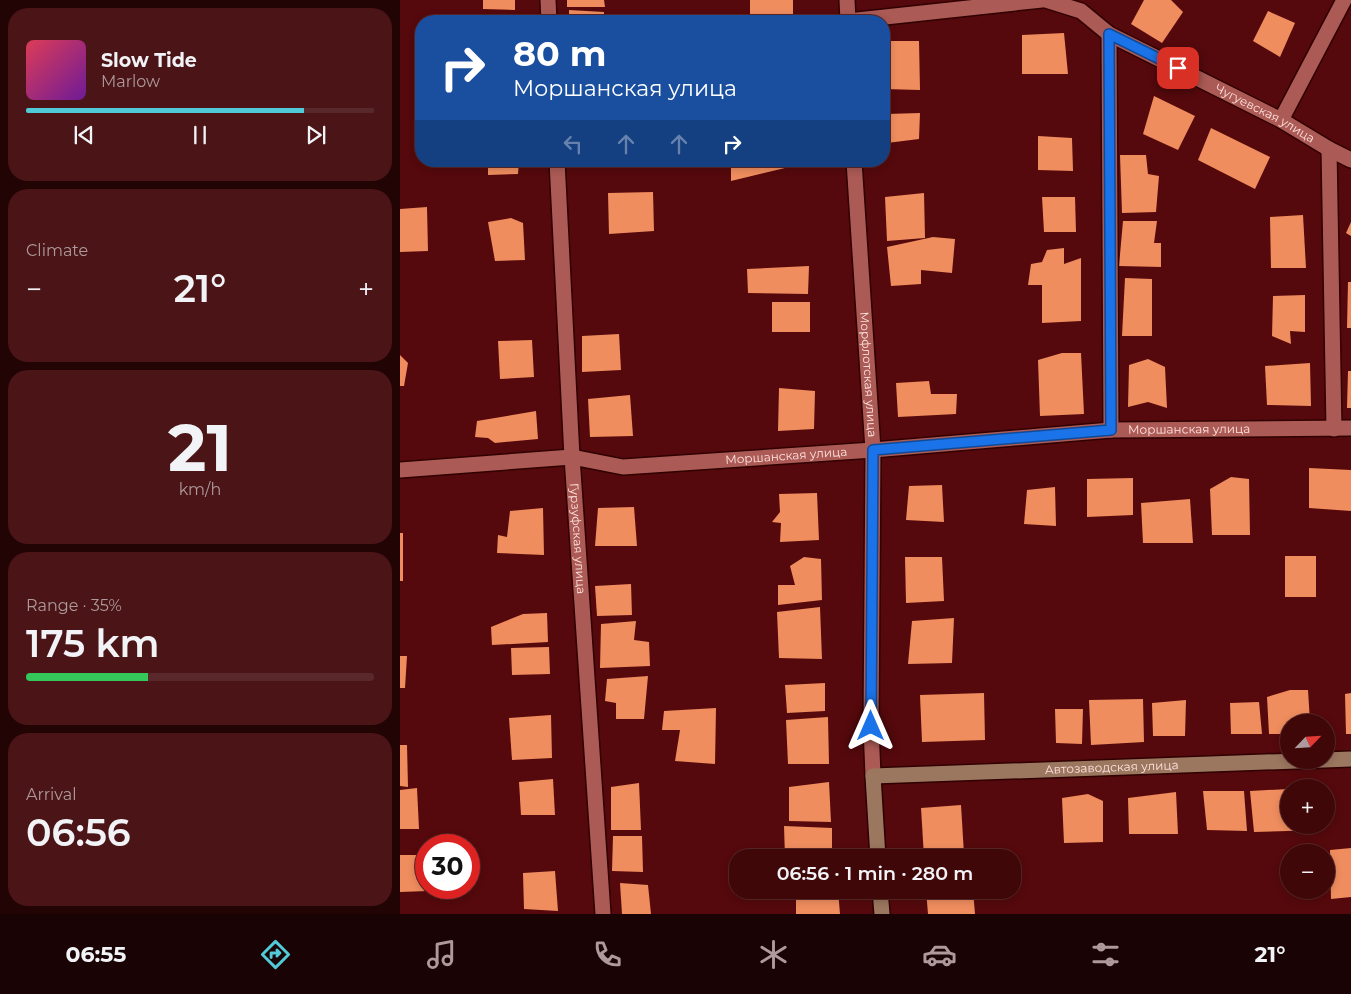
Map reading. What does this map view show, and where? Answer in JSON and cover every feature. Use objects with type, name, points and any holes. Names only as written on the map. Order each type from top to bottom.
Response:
[{"type":"street","points":[[548,0],[549,15]]},
{"type":"street","points":[[847,0],[848,15]]},
{"type":"street","name":"Чугуевская улица","points":[[890,16],[1044,0],[1081,11],[1109,34],[1281,120],[1351,160]]},
{"type":"street","points":[[1281,120],[1344,0]]},
{"type":"street","points":[[1109,34],[1111,430]]},
{"type":"street","points":[[1329,149],[1334,428]]},
{"type":"street","name":"Гурзуфская улица","points":[[557,167],[572,457],[603,914]]},
{"type":"street","name":"Морфлотская улица","points":[[854,167],[873,450],[871,726],[877,849]]},
{"type":"street","name":"Моршанская улица","points":[[400,470],[572,457],[623,467],[873,450],[1111,430],[1351,428]]},
{"type":"street","name":"Автозаводская улица","points":[[873,776],[1351,760]]},
{"type":"street","points":[[881,899],[882,914]]},
{"type":"building","points":[[483,0],[515,0],[515,10],[483,9]]},
{"type":"building","points":[[567,0],[604,0],[605,7],[567,7]]},
{"type":"building","points":[[750,0],[793,0],[793,14],[750,15]]},
{"type":"building","points":[[1144,0],[1171,0],[1183,12],[1162,43],[1131,24]]},
{"type":"building","points":[[569,10],[604,12],[604,15],[569,15]]},
{"type":"building","points":[[1268,11],[1295,23],[1280,57],[1253,41]]},
{"type":"building","points":[[1064,33],[1068,74],[1022,74],[1022,35]]},
{"type":"building","points":[[890,41],[919,41],[920,90],[890,89]]},
{"type":"building","points":[[1154,96],[1195,116],[1178,150],[1143,134]]},
{"type":"building","points":[[920,113],[919,139],[890,143],[890,114]]},
{"type":"building","points":[[1211,128],[1270,157],[1255,189],[1198,160]]},
{"type":"building","points":[[1038,136],[1072,138],[1073,171],[1038,170]]},
{"type":"building","points":[[1120,155],[1146,155],[1148,174],[1159,176],[1156,212],[1122,213]]},
{"type":"building","points":[[488,167],[519,167],[518,174],[488,175]]},
{"type":"building","points":[[731,167],[789,167],[731,181]]},
{"type":"building","points":[[653,192],[654,231],[609,234],[608,193]]},
{"type":"building","points":[[924,193],[925,238],[887,241],[885,197]]},
{"type":"building","points":[[1042,197],[1075,197],[1076,232],[1044,232]]},
{"type":"building","points":[[427,207],[428,251],[400,252],[400,209]]},
{"type":"building","points":[[1303,215],[1306,268],[1271,268],[1270,217]]},
{"type":"building","points":[[511,218],[523,223],[525,260],[495,261],[488,222]]},
{"type":"building","points":[[1123,221],[1157,221],[1154,243],[1161,243],[1161,267],[1119,266]]},
{"type":"building","points":[[1351,222],[1351,236],[1346,233]]},
{"type":"building","points":[[933,237],[955,239],[952,273],[921,270],[921,284],[891,286],[887,247]]},
{"type":"building","points":[[1064,248],[1064,264],[1081,258],[1081,321],[1042,323],[1042,285],[1028,285],[1031,264],[1042,262],[1047,250]]},
{"type":"building","points":[[809,266],[808,294],[748,293],[747,269]]},
{"type":"building","points":[[1125,278],[1152,279],[1152,336],[1122,336]]},
{"type":"building","points":[[1348,282],[1351,282],[1351,328],[1347,328]]},
{"type":"building","points":[[1305,295],[1305,332],[1290,331],[1291,344],[1272,336],[1273,296]]},
{"type":"building","points":[[772,302],[810,302],[810,332],[772,332]]},
{"type":"building","points":[[619,334],[621,370],[582,372],[582,336]]},
{"type":"building","points":[[532,340],[534,377],[500,379],[498,341]]},
{"type":"building","points":[[1062,353],[1081,353],[1084,414],[1040,416],[1038,360]]},
{"type":"building","points":[[400,355],[408,363],[404,386],[400,386]]},
{"type":"building","points":[[1148,359],[1165,367],[1167,408],[1148,402],[1128,407],[1129,365]]},
{"type":"building","points":[[1310,363],[1311,406],[1267,405],[1265,366]]},
{"type":"building","points":[[1348,371],[1351,371],[1351,408],[1347,408]]},
{"type":"building","points":[[929,381],[931,394],[957,394],[956,414],[898,417],[896,383]]},
{"type":"building","points":[[779,388],[815,391],[814,429],[778,431]]},
{"type":"building","points":[[630,395],[633,436],[590,437],[588,399]]},
{"type":"building","points":[[536,411],[538,439],[495,443],[488,438],[475,437],[477,421]]},
{"type":"building","points":[[1309,468],[1351,470],[1351,511],[1309,508]]},
{"type":"building","points":[[1231,477],[1249,479],[1250,535],[1212,535],[1210,489]]},
{"type":"building","points":[[1133,478],[1133,515],[1087,517],[1087,479]]},
{"type":"building","points":[[942,485],[944,522],[906,520],[909,486]]},
{"type":"building","points":[[1055,487],[1056,526],[1024,524],[1027,490]]},
{"type":"building","points":[[817,493],[819,540],[780,542],[781,523],[772,522],[780,512],[779,494]]},
{"type":"building","points":[[1190,499],[1193,543],[1143,543],[1141,503]]},
{"type":"building","points":[[634,507],[637,546],[595,546],[598,508]]},
{"type":"building","points":[[543,508],[544,555],[497,553],[498,535],[507,537],[510,511]]},
{"type":"building","points":[[400,533],[403,533],[403,581],[400,581]]},
{"type":"building","points":[[1285,556],[1316,556],[1316,597],[1285,597]]},
{"type":"building","points":[[804,557],[821,559],[822,600],[778,605],[778,585],[795,585],[790,566]]},
{"type":"building","points":[[905,557],[942,557],[944,601],[906,603]]},
{"type":"building","points":[[631,584],[632,615],[597,616],[595,586]]},
{"type":"building","points":[[820,607],[822,659],[779,658],[777,612]]},
{"type":"building","points":[[547,613],[548,642],[492,645],[491,627],[523,614]]},
{"type":"building","points":[[954,618],[952,663],[908,664],[912,621]]},
{"type":"building","points":[[636,621],[634,640],[649,642],[650,666],[600,668],[601,624]]},
{"type":"building","points":[[549,647],[550,674],[512,675],[511,648]]},
{"type":"building","points":[[400,656],[407,656],[405,688],[400,688]]},
{"type":"building","points":[[648,676],[644,719],[616,719],[616,703],[605,701],[607,679]]},
{"type":"building","points":[[825,683],[825,711],[787,713],[785,685]]},
{"type":"building","points":[[1290,690],[1308,690],[1310,714],[1280,714],[1280,734],[1269,734],[1267,697]]},
{"type":"building","points":[[984,693],[985,740],[922,742],[920,695]]},
{"type":"building","points":[[1351,693],[1351,734],[1346,734],[1345,694]]},
{"type":"building","points":[[1143,699],[1144,742],[1091,745],[1089,700]]},
{"type":"building","points":[[1186,700],[1185,736],[1153,736],[1152,703]]},
{"type":"building","points":[[1259,702],[1262,734],[1231,734],[1230,703]]},
{"type":"building","points":[[716,708],[715,764],[675,761],[680,730],[662,730],[664,711]]},
{"type":"building","points":[[1055,709],[1083,709],[1082,744],[1056,743]]},
{"type":"building","points":[[551,715],[552,758],[512,760],[509,718]]},
{"type":"building","points":[[828,717],[829,764],[788,764],[786,720]]},
{"type":"building","points":[[400,745],[407,745],[408,787],[400,786]]},
{"type":"building","points":[[553,779],[555,815],[521,815],[519,782]]},
{"type":"building","points":[[829,782],[831,822],[789,821],[789,787]]},
{"type":"building","points":[[639,783],[641,830],[611,830],[611,787]]},
{"type":"building","points":[[417,788],[419,829],[400,829],[400,790]]},
{"type":"building","points":[[1280,789],[1280,831],[1254,832],[1250,791]]},
{"type":"building","points":[[1203,791],[1244,791],[1247,831],[1207,830]]},
{"type":"building","points":[[1176,792],[1178,834],[1129,834],[1128,798]]},
{"type":"building","points":[[1088,794],[1103,801],[1103,842],[1064,843],[1062,798]]},
{"type":"building","points":[[961,805],[964,849],[924,849],[921,808]]},
{"type":"building","points":[[784,826],[832,828],[832,849],[785,849]]},
{"type":"building","points":[[613,836],[642,836],[643,872],[612,871]]},
{"type":"building","points":[[1351,848],[1351,897],[1335,899],[1335,850]]},
{"type":"building","points":[[400,855],[415,855],[415,891],[400,892]]},
{"type":"building","points":[[555,871],[558,911],[524,909],[523,873]]},
{"type":"building","points":[[620,883],[648,885],[651,914],[622,914]]},
{"type":"building","points":[[796,899],[839,899],[840,914],[796,914]]},
{"type":"building","points":[[927,899],[974,899],[975,914],[928,914]]},
{"type":"route","points":[[871,726],[873,450],[1111,430],[1109,34],[1178,68]]}]
